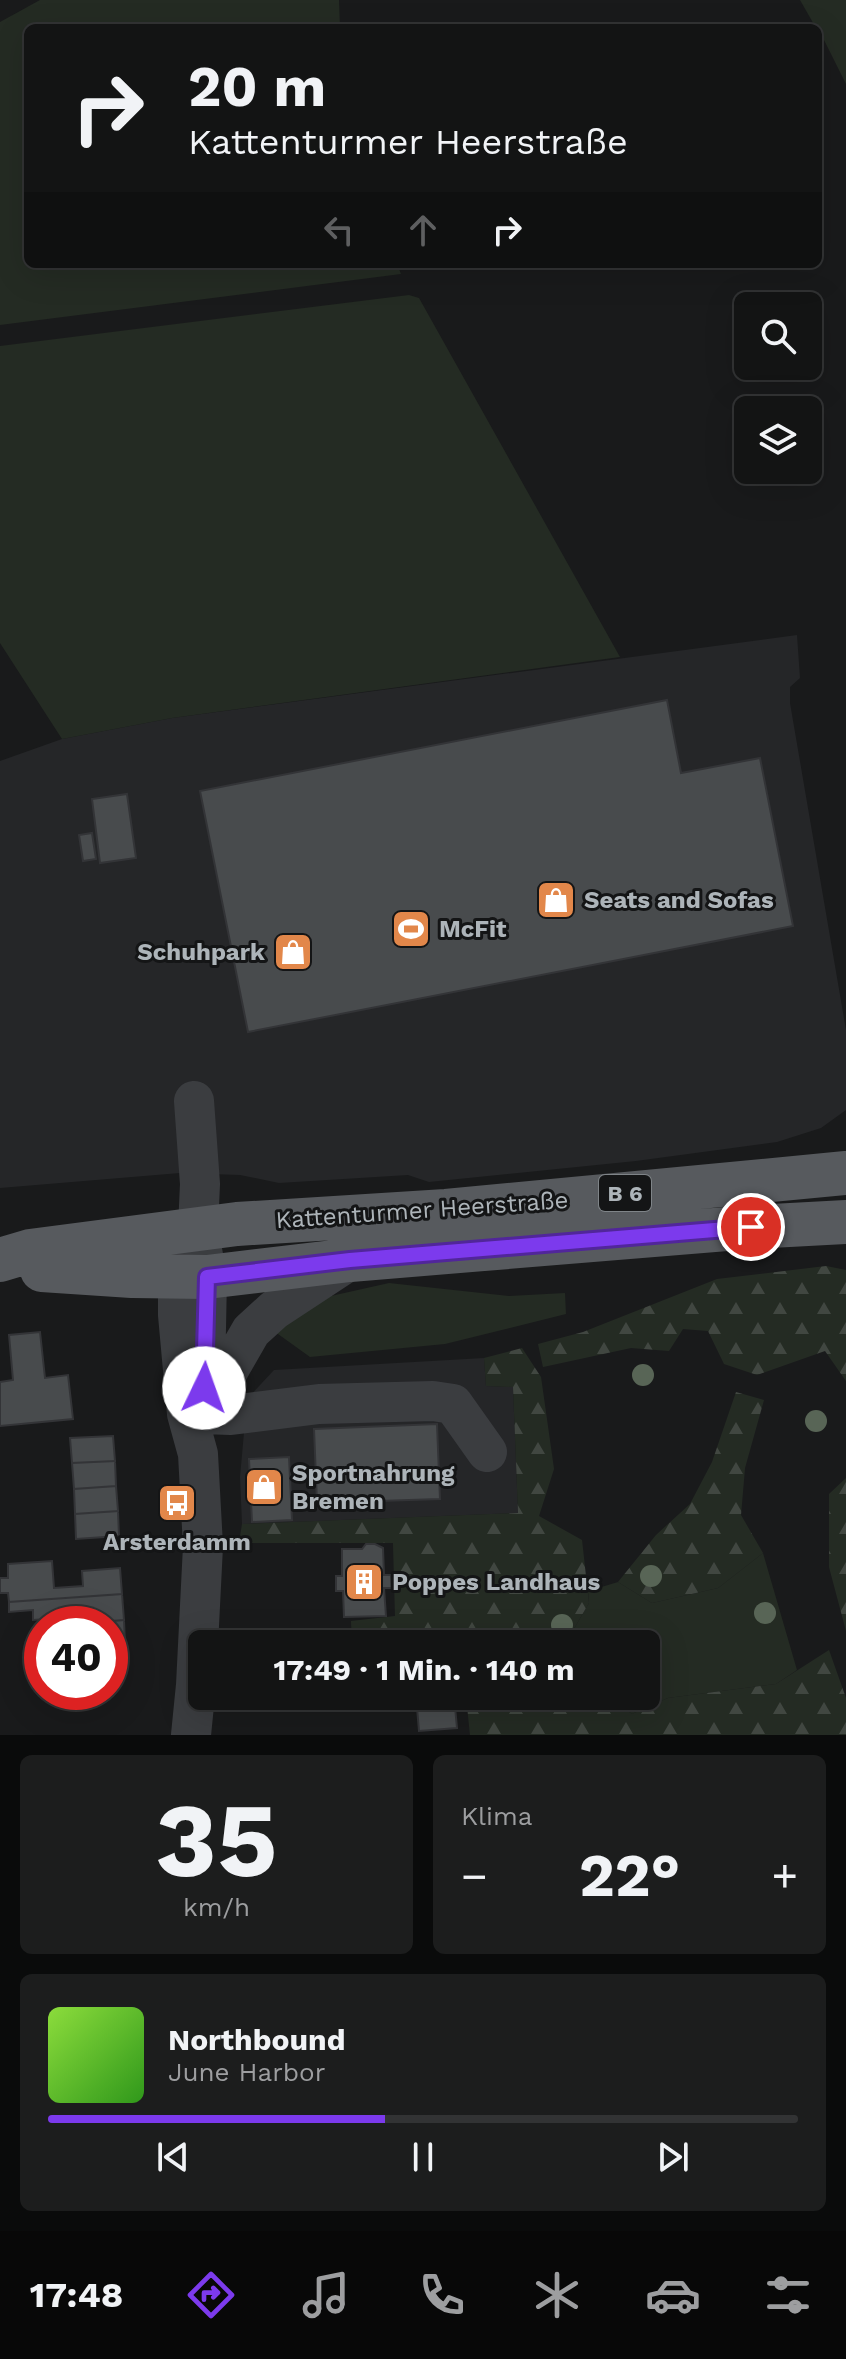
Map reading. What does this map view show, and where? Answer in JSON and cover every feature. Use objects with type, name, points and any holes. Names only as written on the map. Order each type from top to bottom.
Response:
[{"type":"main road","name":"B 6","points":[[825,1174],[846,1152]]},
{"type":"main road","name":"Kattenturmer Heerstraße","points":[[0,1260],[30,1251],[198,1228],[446,1211],[825,1174]]},
{"type":"main road","name":"Kattenturmer Heerstraße","points":[[0,1266],[192,1277],[350,1260],[846,1222]]},
{"type":"street","points":[[194,1101],[200,1184],[192,1277],[203,1414],[198,1454]]},
{"type":"street","points":[[203,1414],[251,1331],[274,1310],[350,1260]]},
{"type":"street","points":[[191,1735],[203,1546],[198,1454],[187,1414],[178,1315],[192,1277]]},
{"type":"street","points":[[203,1414],[231,1415],[319,1404],[433,1401],[453,1404],[487,1452]]},
{"type":"shaded area","points":[[797,635],[800,678],[790,687],[790,703],[846,1030],[846,1110],[821,1128],[777,1142],[636,1161],[429,1182],[408,1175],[279,1183],[240,1175],[180,1173],[0,1188],[0,761],[62,739],[172,718]]},
{"type":"shaded area","points":[[484,1358],[486,1386],[513,1387],[518,1513],[242,1524],[240,1477],[247,1399],[274,1370]]},
{"type":"green space","points":[[40,0],[339,0],[340,24],[24,24],[24,268],[399,268],[401,274],[0,325],[0,22]]},
{"type":"green space","points":[[800,0],[846,0],[846,84],[822,36],[822,24],[814,24]]},
{"type":"green space","points":[[409,295],[419,298],[620,657],[172,718],[62,739],[0,643],[0,346]]},
{"type":"green space","points":[[826,1266],[846,1270],[846,1381],[825,1351],[757,1375],[724,1364],[708,1331],[683,1329],[669,1351],[631,1348],[543,1367],[538,1344],[583,1332],[717,1279]]},
{"type":"green space","points":[[389,1283],[509,1296],[565,1293],[566,1314],[445,1344],[310,1357],[271,1329],[313,1300]]},
{"type":"green space","points":[[522,1348],[541,1377],[554,1469],[539,1516],[582,1540],[589,1603],[573,1630],[351,1630],[351,1621],[395,1616],[393,1543],[239,1543],[242,1524],[518,1513],[513,1387],[486,1386],[484,1358]]},
{"type":"green space","points":[[736,1392],[764,1400],[745,1468],[741,1515],[763,1553],[718,1588],[652,1603],[618,1582],[656,1535],[690,1504],[712,1462]]},
{"type":"green space","points":[[846,1478],[846,1631],[829,1567],[829,1494]]},
{"type":"green space","points":[[763,1553],[797,1670],[776,1684],[660,1702],[660,1630],[573,1630],[589,1603],[588,1591],[618,1582],[652,1603],[718,1588]]},
{"type":"green space","points":[[829,1650],[846,1698],[846,1735],[470,1735],[467,1710],[626,1710],[632,1714],[641,1710],[660,1710],[660,1702],[668,1698],[776,1684]]},
{"type":"building","points":[[667,700],[681,773],[760,758],[793,926],[248,1032],[200,791]]},
{"type":"building","points":[[127,794],[136,858],[100,863],[92,799]]},
{"type":"building","points":[[92,833],[96,859],[83,861],[79,835]]},
{"type":"building","points":[[40,1332],[45,1378],[68,1375],[73,1419],[0,1426],[0,1382],[13,1380],[9,1335]]},
{"type":"building","points":[[437,1424],[440,1499],[317,1503],[314,1429]]},
{"type":"building","points":[[113,1436],[115,1461],[72,1463],[70,1438]]},
{"type":"building","points":[[289,1457],[292,1520],[252,1522],[249,1459]]},
{"type":"building","points":[[115,1461],[116,1486],[74,1489],[72,1463]]},
{"type":"building","points":[[116,1486],[118,1511],[75,1514],[74,1489]]},
{"type":"building","points":[[118,1511],[119,1536],[76,1539],[75,1514]]},
{"type":"building","name":"Poppes Landhaus","points":[[366,1544],[383,1548],[384,1575],[391,1575],[392,1588],[384,1588],[386,1616],[344,1617],[343,1591],[336,1591],[336,1576],[342,1576],[342,1549],[362,1549]]},
{"type":"building","points":[[52,1561],[54,1588],[83,1586],[82,1571],[120,1568],[122,1594],[9,1602],[8,1593],[0,1593],[0,1578],[8,1578],[8,1564]]},
{"type":"building","points":[[122,1594],[123,1606],[24,1606],[24,1611],[9,1612],[9,1602]]},
{"type":"building","points":[[417,1710],[455,1710],[457,1728],[419,1731]]},
{"type":"place","name":"Seats and Sofas","points":[[556,900]]},
{"type":"place","name":"McFit","points":[[411,929]]},
{"type":"place","name":"Schuhpark","points":[[293,952]]},
{"type":"place","name":"Sportnahrung Bremen","points":[[264,1487]]},
{"type":"place","name":"Arsterdamm","points":[[177,1503]]},
{"type":"place","name":"Poppes Landhaus","points":[[364,1582]]},
{"type":"route","points":[[204,1388],[207,1277],[350,1260],[751,1227]]}]
